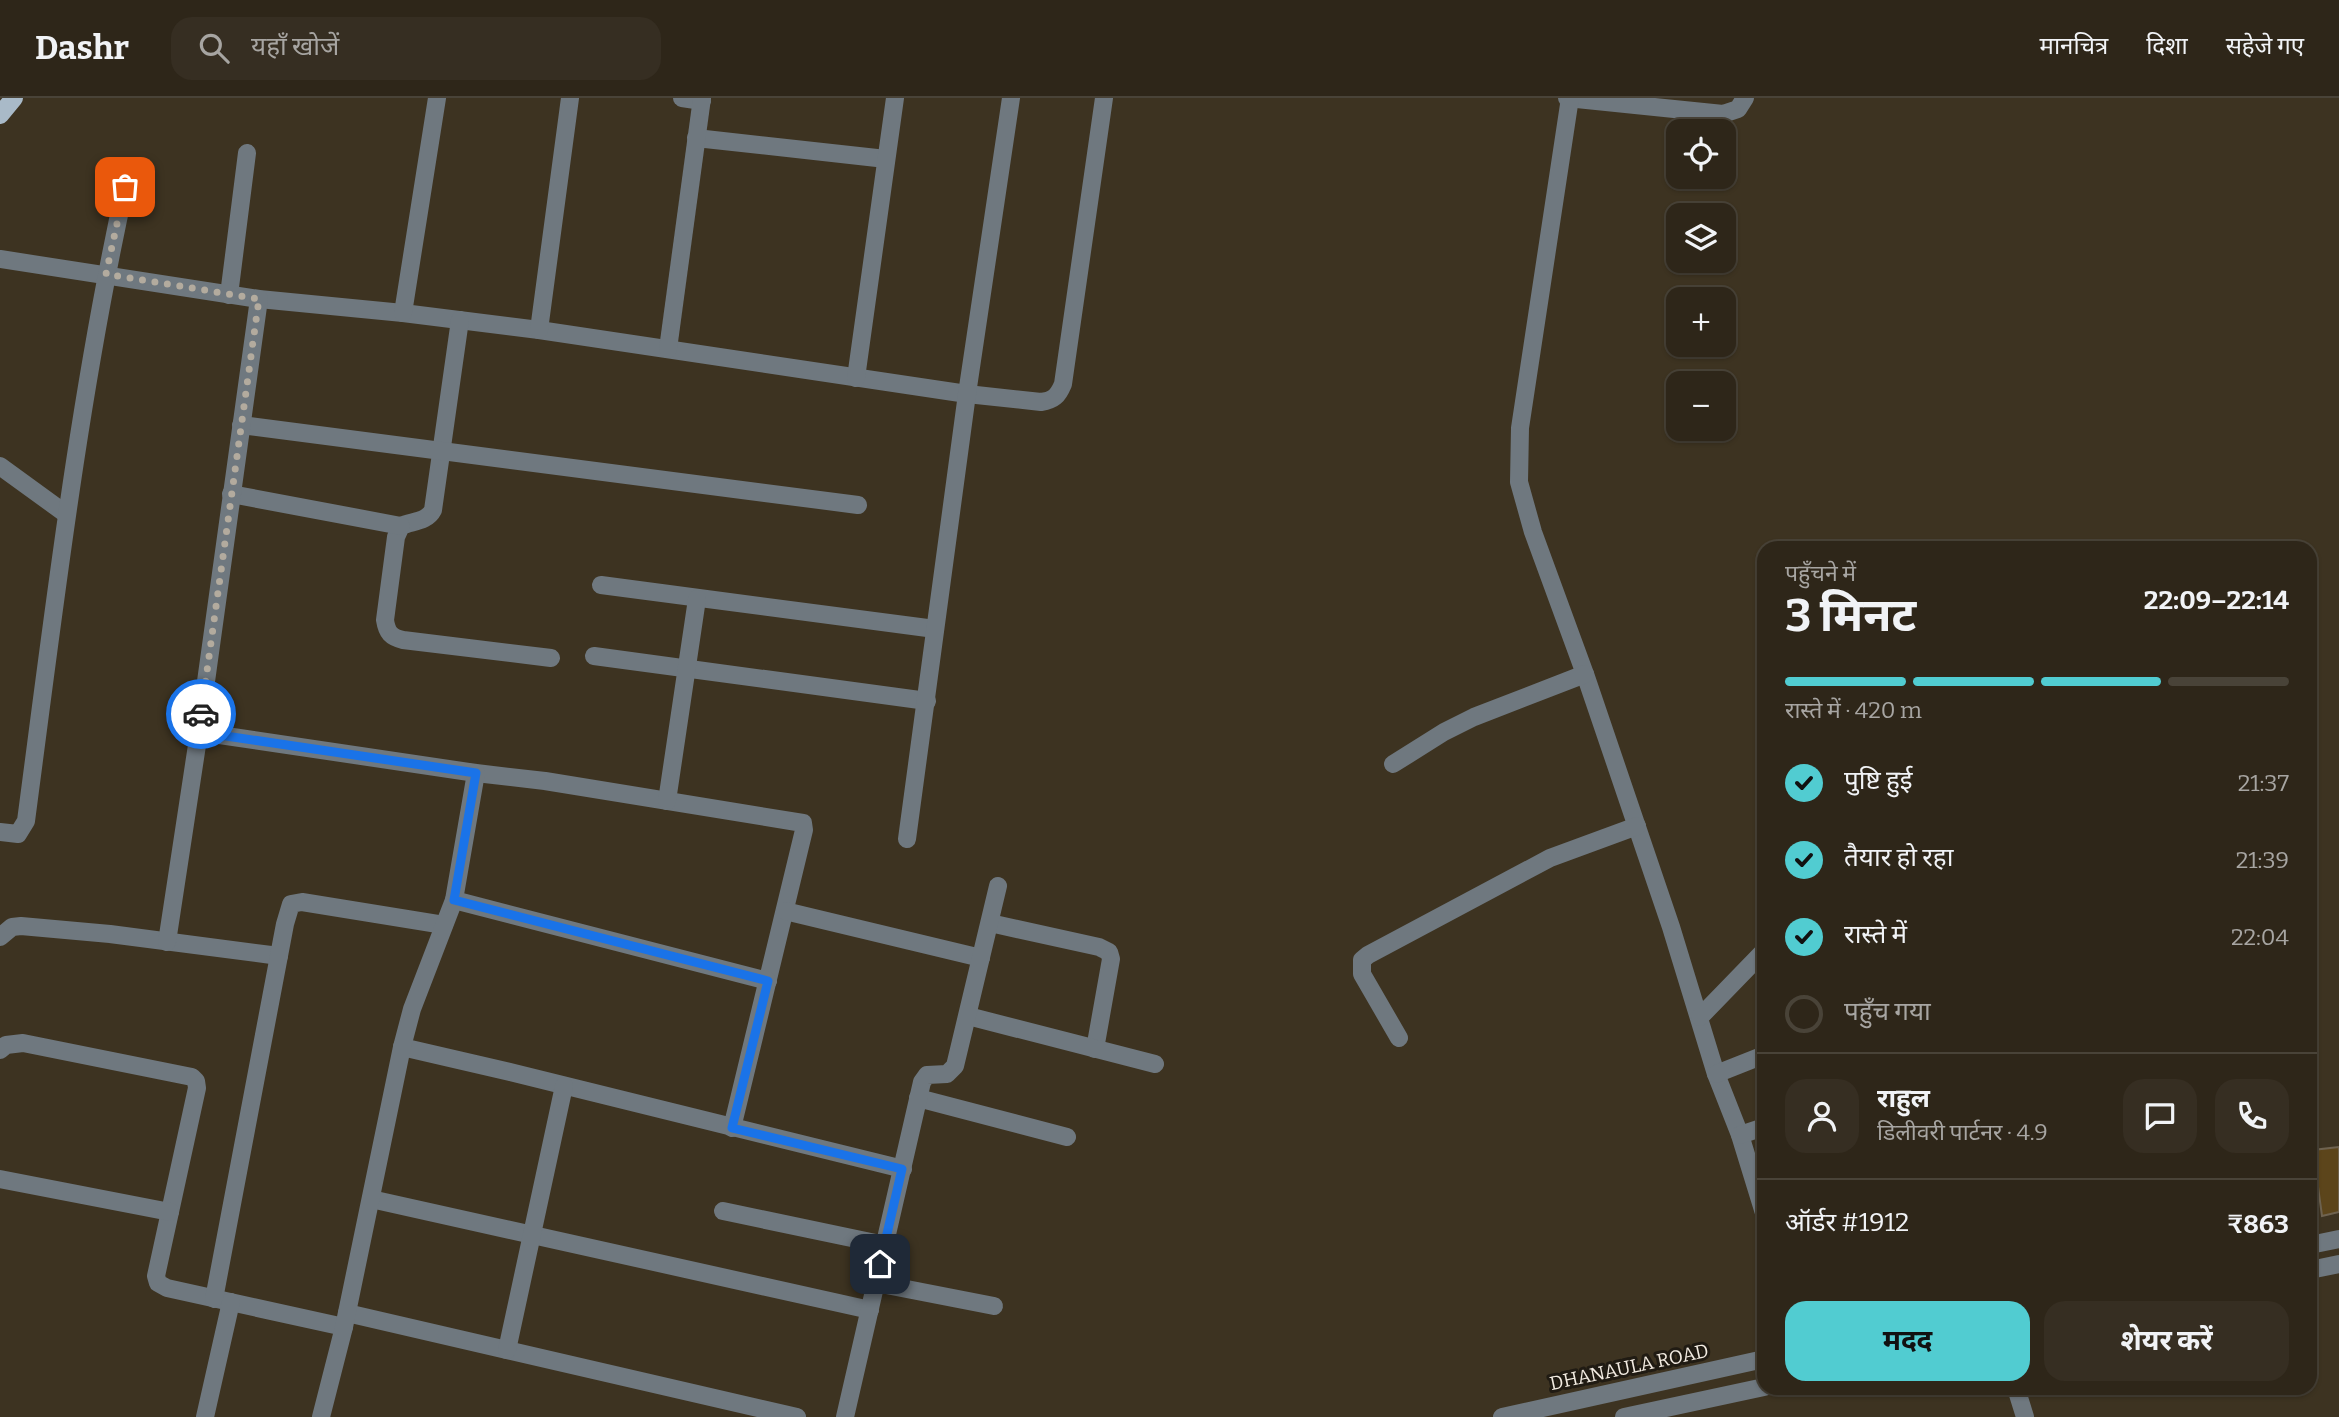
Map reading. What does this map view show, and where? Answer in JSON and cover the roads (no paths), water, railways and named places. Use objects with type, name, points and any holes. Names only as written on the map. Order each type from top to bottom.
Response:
[{"type":"main road","points":[[0,116],[13,98]]},
{"type":"street","points":[[403,313],[438,98]]},
{"type":"street","points":[[539,330],[570,98]]},
{"type":"street","points":[[668,349],[702,99],[682,98]]},
{"type":"street","points":[[856,378],[895,98]]},
{"type":"street","points":[[907,839],[967,394],[1011,98]]},
{"type":"street","points":[[0,259],[229,295],[539,330],[967,394],[1052,401],[1059,394],[1065,370],[1104,98]]},
{"type":"street","points":[[1745,98],[1738,109],[1723,114],[1637,102],[1569,98],[1520,428],[1519,482],[1533,532],[1637,826],[1716,1074],[1740,1135],[1757,1190]]},
{"type":"street","points":[[696,138],[886,159]]},
{"type":"street","points":[[229,295],[247,153]]},
{"type":"street","points":[[0,832],[18,834],[26,821],[66,514],[106,274],[125,187]]},
{"type":"street","points":[[167,942],[259,299]]},
{"type":"street","points":[[231,494],[401,526],[430,516],[460,320]]},
{"type":"street","points":[[241,425],[858,505]]},
{"type":"street","points":[[0,466],[66,514]]},
{"type":"street","points":[[401,526],[396,537],[385,620],[386,631],[393,637],[551,658]]},
{"type":"street","points":[[601,585],[935,629]]},
{"type":"street","points":[[667,801],[697,599]]},
{"type":"street","points":[[593,656],[927,701]]},
{"type":"street","points":[[1393,764],[1444,732],[1585,674]]},
{"type":"street","points":[[199,732],[545,781],[803,823],[804,830],[732,1128]]},
{"type":"street","points":[[321,1417],[346,1320],[402,1047],[412,1010],[454,900],[476,773]]},
{"type":"street","points":[[1399,1038],[1362,974],[1362,960],[1550,858],[1637,826]]},
{"type":"street","points":[[845,1417],[922,1082],[927,1075],[943,1075],[953,1069],[999,886]]},
{"type":"street","points":[[454,900],[768,981]]},
{"type":"street","points":[[205,1417],[279,956],[291,904],[296,902],[444,925]]},
{"type":"street","points":[[785,911],[981,958]]},
{"type":"street","points":[[990,923],[1099,947],[1109,952],[1111,959],[1095,1049]]},
{"type":"street","points":[[0,937],[12,927],[20,926],[110,934],[279,956]]},
{"type":"street","points":[[1700,1017],[1757,958]]},
{"type":"street","points":[[968,1016],[1155,1064]]},
{"type":"street","points":[[0,1050],[6,1045],[23,1043],[192,1077],[196,1081],[197,1088],[156,1276],[158,1283],[167,1288],[507,1350],[797,1417]]},
{"type":"street","points":[[402,1047],[902,1169]]},
{"type":"street","points":[[1716,1074],[1757,1058]]},
{"type":"street","points":[[507,1350],[564,1086]]},
{"type":"street","points":[[918,1098],[1067,1136]]},
{"type":"street","points":[[1740,1135],[1757,1129]]},
{"type":"street","points":[[0,1179],[170,1212]]},
{"type":"street","points":[[371,1199],[870,1310]]},
{"type":"street","points":[[723,1211],[885,1245]]},
{"type":"street","points":[[2317,1244],[2339,1239]]},
{"type":"street","points":[[2317,1269],[2339,1264]]},
{"type":"street","points":[[876,1283],[994,1306]]},
{"type":"street","name":"DHANAULA ROAD","points":[[1502,1417],[1757,1361]]},
{"type":"street","points":[[1682,1377],[1689,1410]]},
{"type":"street","points":[[1624,1417],[1689,1410],[1757,1389]]},
{"type":"street","points":[[2018,1395],[2025,1417]]}]
